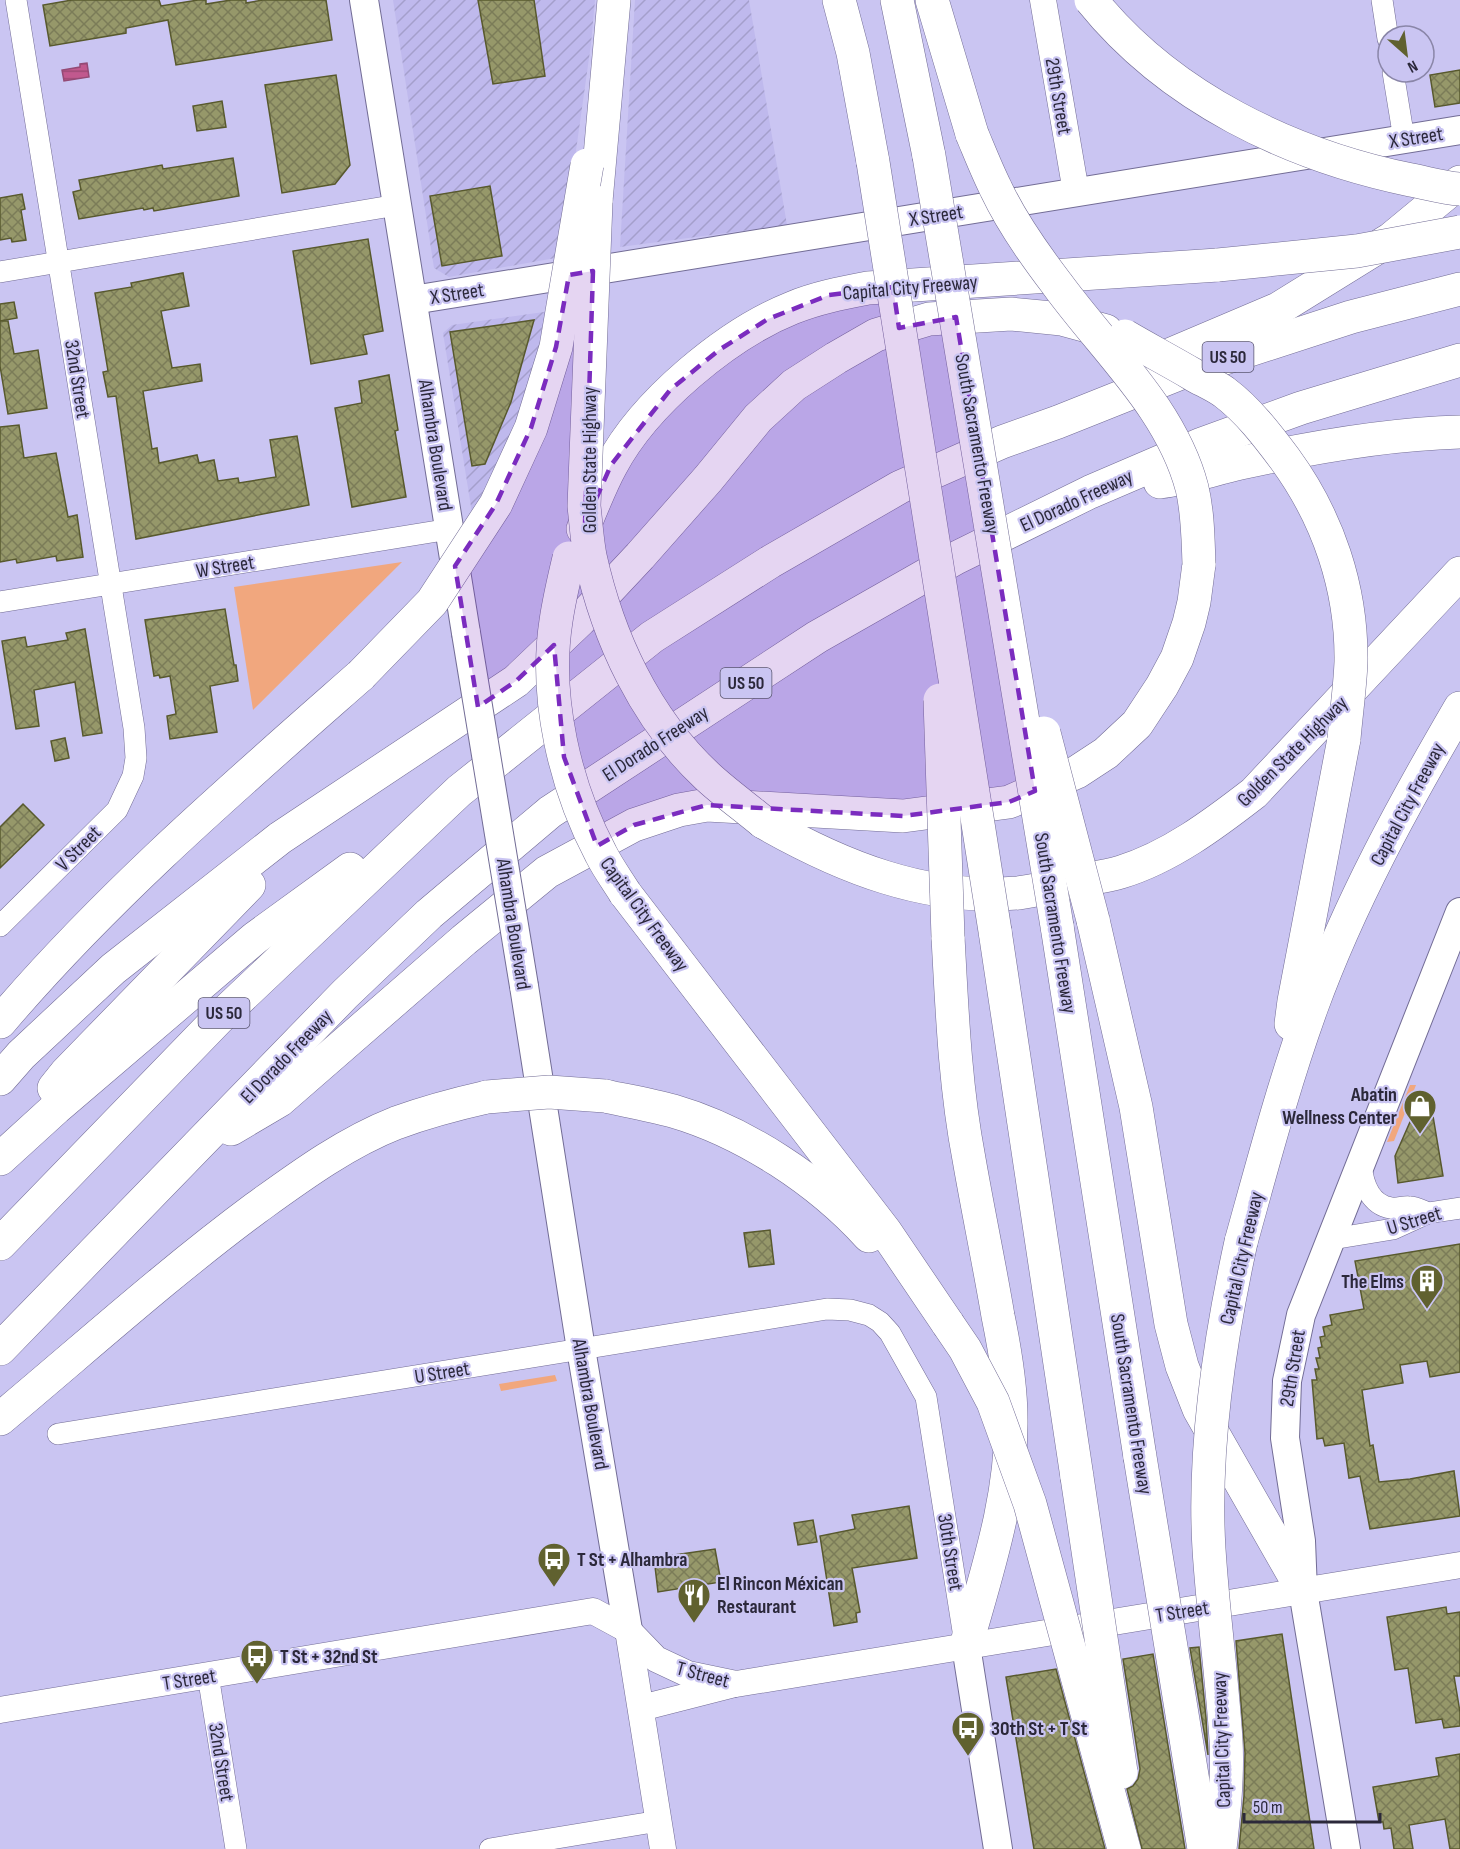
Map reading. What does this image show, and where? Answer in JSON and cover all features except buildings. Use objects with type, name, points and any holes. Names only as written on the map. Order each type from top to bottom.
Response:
[{"type":"highway","name":"Golden State Highway","points":[[614,0],[596,202],[584,506],[590,554],[598,589],[627,666],[643,698],[664,728],[707,776],[763,822],[808,848],[872,874],[905,883],[963,892],[1019,893],[1121,872],[1184,843],[1254,793],[1460,573]]},
{"type":"highway","points":[[839,0],[853,53],[873,162],[936,557],[995,931],[1133,1849]]},
{"type":"highway","name":"South Sacramento Freeway","points":[[897,0],[929,156],[994,540],[1204,1849]]},
{"type":"highway","points":[[191,1153],[280,1100],[464,940],[547,872],[634,825],[679,810],[707,805],[903,816],[1009,802],[1077,772],[1106,753],[1137,724],[1162,686],[1177,658],[1194,602],[1199,564],[1198,528],[1192,487],[1175,443],[1155,408],[1058,286],[1024,239],[996,190],[972,134],[932,0]]},
{"type":"highway","points":[[1091,0],[1128,39],[1161,68],[1196,94],[1262,132],[1313,153],[1383,174],[1460,189]]},
{"type":"highway","points":[[0,1022],[136,878],[259,765],[362,675],[432,602],[496,504],[531,428],[556,347],[587,165],[610,53]]},
{"type":"highway","points":[[1002,442],[1167,355],[1278,309],[1391,239],[1460,182]]},
{"type":"highway","name":"Capital City Freeway","points":[[948,1324],[860,1197],[625,893],[602,856],[573,790],[557,723],[554,663],[556,622],[570,558],[611,465],[646,417],[670,390],[719,350],[768,319],[829,295],[868,288],[1218,264],[1357,251],[1460,232]]},
{"type":"highway","name":"US 50","points":[[0,1244],[218,1019],[459,791],[652,636],[770,562],[890,492],[1002,442],[1191,369],[1351,316],[1460,289]]},
{"type":"highway","points":[[0,1079],[21,1055],[114,969],[280,838],[516,681],[580,620],[640,556],[758,418],[795,386],[836,358],[876,335],[929,319],[1011,314],[1062,319],[1125,336],[1224,392],[1253,419],[1269,438],[1307,492],[1333,548],[1345,591],[1351,663],[1344,739],[1294,1001],[1284,1089]]},
{"type":"highway","name":"El Dorado Freeway","points":[[0,1349],[345,994],[429,914],[550,812],[817,637],[956,558],[1090,492],[1202,444],[1301,408],[1460,360]]},
{"type":"highway","points":[[1090,492],[1182,479],[1315,448],[1394,436],[1460,432]]},
{"type":"highway","points":[[994,540],[1094,920],[1136,1107],[1171,1324],[1182,1366],[1199,1409],[1303,1591]]},
{"type":"highway","points":[[936,557],[948,937],[955,1055],[968,1156],[1010,1378],[1010,1462],[1004,1503],[995,1544],[966,1646]]},
{"type":"highway","name":"Capital City Freeway","points":[[1220,1849],[1225,1805],[1226,1741],[1209,1548],[1208,1507],[1212,1433],[1228,1300],[1241,1242],[1284,1089],[1313,1004],[1359,895],[1415,785],[1460,708]]},
{"type":"highway","points":[[0,1157],[66,1073],[244,890],[384,768]]},
{"type":"highway","points":[[0,1157],[255,938],[459,791]]},
{"type":"highway","points":[[0,1419],[225,1231],[292,1182],[341,1151],[394,1124],[446,1106],[488,1097],[549,1092],[606,1096],[673,1111],[707,1123],[800,1174],[853,1218],[948,1324],[965,1349],[993,1402],[1023,1486],[1124,1849]]},
{"type":"main road","name":"Alhambra Boulevard","points":[[368,4],[397,205],[628,1630]]},
{"type":"main road","name":"X Street","points":[[413,300],[1460,130]]},
{"type":"main road","name":"29th Street","points":[[1346,1849],[1303,1591],[1301,1541],[1285,1438],[1287,1381],[1301,1315],[1460,912]]},
{"type":"main road","name":"30th Street","points":[[966,1646],[998,1849]]},
{"type":"street","name":"32nd Street","points":[[16,0],[135,728],[136,758]]},
{"type":"street","name":"29th Street","points":[[1043,0],[1076,192]]},
{"type":"street","points":[[1382,0],[1386,24]]},
{"type":"street","points":[[1395,84],[1404,139]]},
{"type":"street","points":[[0,272],[397,205]]},
{"type":"street","name":"W Street","points":[[0,602],[450,529]]},
{"type":"street","name":"V Street","points":[[0,926],[117,810],[133,776],[136,758]]},
{"type":"street","points":[[1361,1164],[1362,1180],[1374,1199],[1385,1207],[1410,1206],[1428,1213]]},
{"type":"street","name":"U Street","points":[[1332,1239],[1393,1229],[1428,1213],[1460,1208]]},
{"type":"street","name":"30th Street","points":[[827,1310],[850,1310],[870,1315],[880,1322],[890,1333],[926,1397],[966,1646]]},
{"type":"street","name":"U Street","points":[[58,1434],[827,1310]]},
{"type":"street","name":"T Street","points":[[0,1710],[593,1611],[628,1630],[656,1659],[688,1674],[736,1684],[1460,1565]]},
{"type":"street","name":"Alhambra Boulevard","points":[[628,1630],[663,1849]]},
{"type":"street","name":"32nd Street","points":[[208,1676],[236,1849]]},
{"type":"street","points":[[641,1708],[736,1684]]},
{"type":"street","points":[[490,1849],[659,1821]]},
{"type":"highlighted area","points":[[593,271],[585,524],[611,465],[670,390],[719,350],[768,319],[829,295],[893,287],[899,328],[956,317],[1035,791],[1009,802],[903,816],[707,805],[634,825],[597,846],[564,757],[554,645],[516,681],[478,707],[455,566],[496,504],[531,428],[556,347],[569,275]]},
{"type":"shaded area","points":[[393,0],[595,0],[591,44],[561,257],[449,277],[434,268]]},
{"type":"shaded area","points":[[635,0],[749,0],[787,225],[620,247]]},
{"type":"shaded area","points":[[87,63],[89,77],[64,81],[62,70],[80,67],[80,64]]},
{"type":"shaded area","points":[[551,311],[530,400],[473,519],[443,333],[452,325]]},
{"type":"shaded area","points":[[402,562],[253,710],[234,587]]},
{"type":"shaded area","points":[[1410,1085],[1416,1085],[1394,1141],[1387,1142]]},
{"type":"shaded area","points":[[555,1375],[557,1381],[501,1391],[499,1384]]},
{"type":"place","name":"Abatin Wellness Center","points":[[1420,1135]]},
{"type":"place","name":"The Elms","points":[[1427,1310]]},
{"type":"place","name":"T St + Alhambra","points":[[554,1588]]},
{"type":"place","name":"El Rincon Méxican Restaurant","points":[[694,1624]]},
{"type":"place","name":"T St + 32nd St","points":[[257,1685]]},
{"type":"place","name":"30th St + T St","points":[[968,1757]]}]
